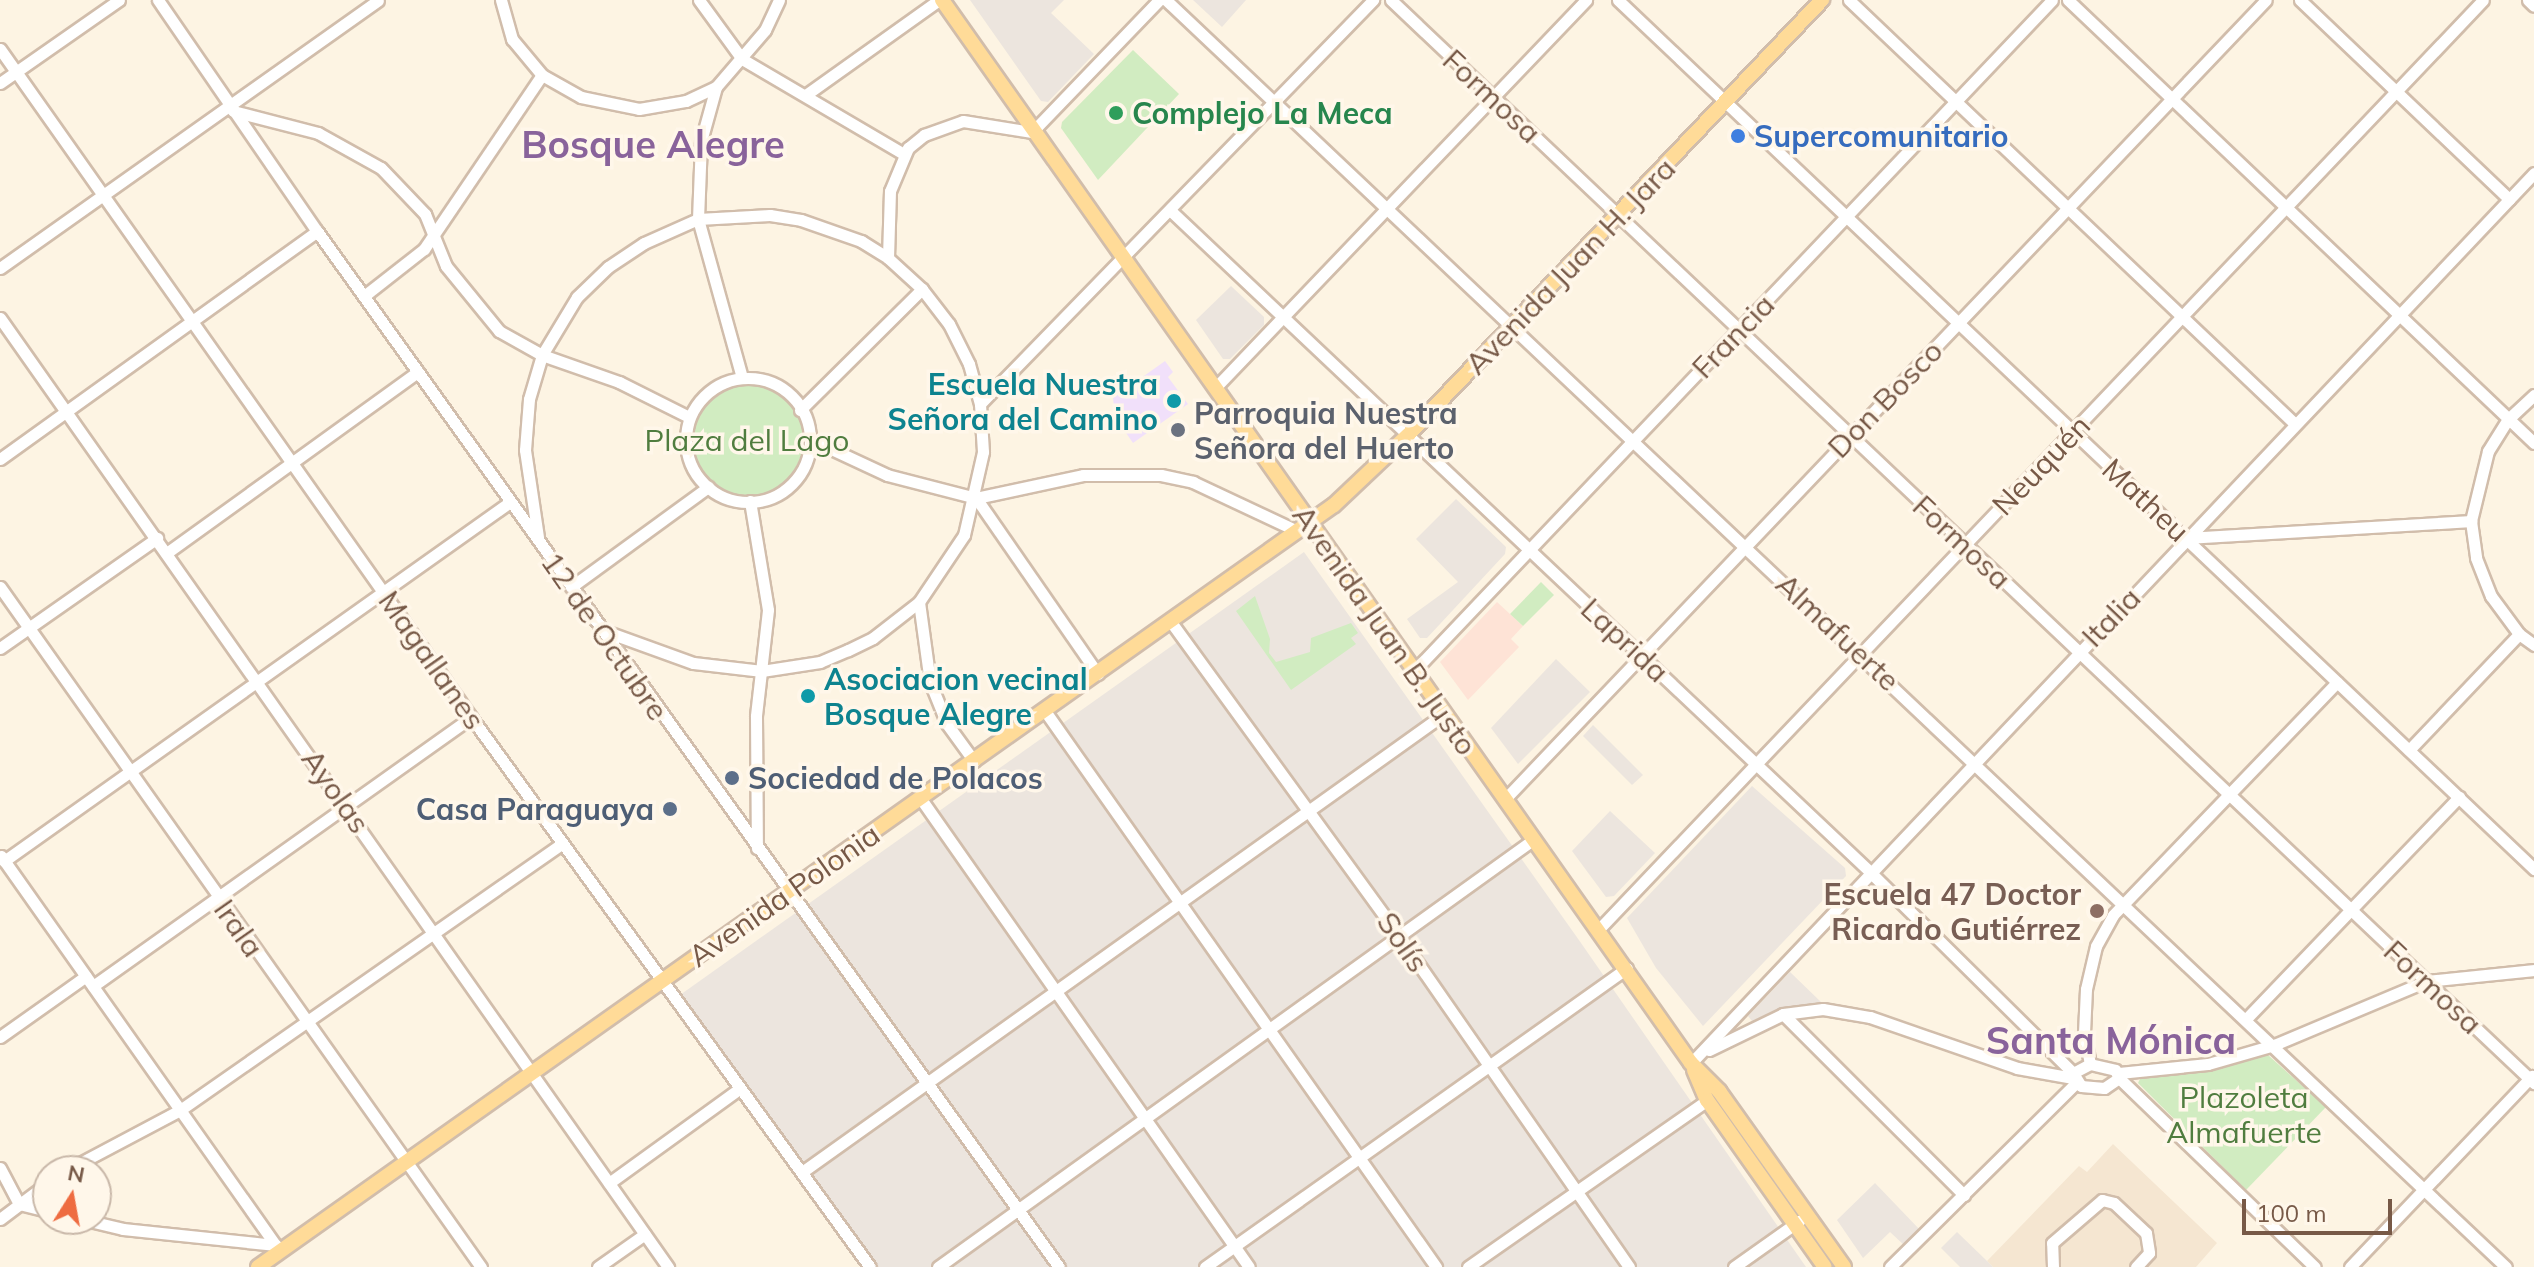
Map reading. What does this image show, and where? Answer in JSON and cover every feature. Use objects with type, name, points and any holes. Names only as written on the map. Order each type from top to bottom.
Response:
[{"type":"main road","name":"Avenida Juan B. Justo","points":[[940,0],[1215,388],[1303,527],[1444,714],[1627,968],[1691,1063],[1707,1100],[1825,1267]]},
{"type":"main road","name":"Avenida Juan H. Jara","points":[[1303,527],[1408,435],[1822,0]]},
{"type":"main road","name":"Avenida Polonia","points":[[258,1267],[278,1248],[406,1162],[1303,527]]},
{"type":"main road","name":"Avenida Juan B. Justo","points":[[1691,1063],[1719,1091],[1844,1267]]},
{"type":"street","points":[[0,83],[119,0]]},
{"type":"street","name":"12 de Octubre","points":[[158,0],[317,231],[788,893],[1059,1267]]},
{"type":"street","points":[[0,268],[231,109],[378,0]]},
{"type":"street","points":[[501,0],[512,39],[542,75],[581,97],[639,109],[675,104],[716,87],[765,30],[779,0]]},
{"type":"street","points":[[699,0],[742,59],[807,94],[904,154]]},
{"type":"street","points":[[807,94],[940,0]]},
{"type":"street","points":[[888,258],[890,191],[904,154],[948,123],[979,121],[1032,132],[1159,0]]},
{"type":"street","name":"Almafuerte","points":[[1166,0],[1514,325],[2506,1267]]},
{"type":"street","points":[[980,404],[1172,212],[1373,0]]},
{"type":"street","name":"Formosa","points":[[1391,0],[2532,1079]]},
{"type":"street","points":[[1215,388],[1586,0]]},
{"type":"street","name":"Matheu","points":[[1618,0],[2534,869]]},
{"type":"street","points":[[1849,0],[2295,424]]},
{"type":"street","name":"Francia","points":[[1413,672],[2052,0]]},
{"type":"street","points":[[2068,0],[2401,313],[2534,443]]},
{"type":"street","name":"Don Bosco","points":[[1505,799],[2266,0]]},
{"type":"street","points":[[2300,0],[2509,199]]},
{"type":"street","name":"Neuquén","points":[[1599,929],[2483,0]]},
{"type":"street","points":[[2528,0],[2534,6]]},
{"type":"street","name":"Magallanes","points":[[0,49],[471,717],[870,1267]]},
{"type":"street","points":[[364,296],[434,237],[542,75]]},
{"type":"street","points":[[716,87],[701,141],[698,219],[742,378]]},
{"type":"street","points":[[231,109],[318,133],[363,156],[414,200],[446,266],[480,314],[542,355],[619,382],[689,417]]},
{"type":"street","name":"Italia","points":[[1691,1063],[1705,1052],[1869,871],[2534,173]]},
{"type":"street","name":"Laprida","points":[[1172,212],[1282,320],[1869,871],[2074,1078]]},
{"type":"street","points":[[539,543],[525,450],[529,399],[542,355],[577,297],[608,267],[644,243],[698,219],[770,215],[801,220],[861,241],[888,258],[922,289],[960,344],[980,404],[983,452],[976,498],[957,547],[919,602],[873,638],[848,650],[820,662],[762,671],[693,663],[601,630]]},
{"type":"street","points":[[0,459],[317,231]]},
{"type":"street","points":[[800,410],[922,289]]},
{"type":"street","name":"Ayolas","points":[[0,318],[260,681],[668,1267]]},
{"type":"street","points":[[168,552],[295,464],[418,372]]},
{"type":"street","points":[[742,378],[775,386],[800,410],[812,440],[804,470],[792,487],[750,501],[708,487],[689,456],[689,417],[710,390],[742,378]]},
{"type":"street","points":[[2534,395],[2508,419],[2480,472],[2471,521],[2476,558],[2491,596],[2519,634],[2534,645]]},
{"type":"street","points":[[812,440],[887,475],[976,498],[1083,475],[1134,471],[1193,482],[1303,527]]},
{"type":"street","points":[[571,587],[708,487]]},
{"type":"street","points":[[976,498],[1098,674]]},
{"type":"street","points":[[750,501],[767,588],[756,716],[757,849]]},
{"type":"street","points":[[278,1248],[2,858],[133,773],[510,502]]},
{"type":"street","points":[[2186,538],[2471,521]]},
{"type":"street","points":[[0,648],[157,538]]},
{"type":"street","name":"Irala","points":[[0,587],[481,1267]]},
{"type":"street","points":[[919,602],[930,682],[947,724],[974,761]]},
{"type":"street","name":"Solís","points":[[1171,622],[1399,936],[1573,1193],[1629,1267]]},
{"type":"street","points":[[2409,750],[2519,634]]},
{"type":"street","points":[[2090,1064],[2083,1014],[2090,966],[2105,929],[2124,903],[2337,682]]},
{"type":"street","points":[[1045,711],[1436,1267]]},
{"type":"street","points":[[802,1172],[1444,714]]},
{"type":"street","points":[[0,1037],[217,897],[471,717]]},
{"type":"street","points":[[2246,1019],[2459,797]]},
{"type":"street","points":[[921,799],[1249,1267]]},
{"type":"street","points":[[938,1267],[1534,839]]},
{"type":"street","points":[[95,1155],[180,1110],[308,1025],[562,844]]},
{"type":"street","points":[[1205,1267],[1627,968]]},
{"type":"street","points":[[1705,1052],[1783,1014],[1844,1011],[2017,1068],[2074,1078],[2098,1089],[2119,1076],[2208,1064],[2274,1045],[2426,981],[2534,970]]},
{"type":"street","points":[[1783,1014],[1964,1195]]},
{"type":"street","points":[[1890,1267],[2090,1064]]},
{"type":"street","points":[[2090,1064],[2119,1076],[2315,1267]]},
{"type":"street","points":[[2350,1267],[2532,1079]]},
{"type":"street","points":[[609,1183],[739,1089]]},
{"type":"street","points":[[1468,1267],[1707,1100]]},
{"type":"street","points":[[0,1168],[19,1204],[32,1207]]},
{"type":"street","points":[[0,1219],[32,1195]]},
{"type":"street","points":[[2053,1267],[2049,1254],[2052,1243],[2102,1200],[2114,1203],[2146,1233],[2149,1253],[2136,1267]]},
{"type":"street","points":[[1734,1267],[1807,1215]]},
{"type":"street","points":[[112,1226],[278,1248]]},
{"type":"street","points":[[598,1267],[645,1234]]},
{"type":"shaded area","points":[[970,0],[1064,0],[1051,13],[1094,54],[1048,102],[1041,101]]},
{"type":"shaded area","points":[[1193,0],[1246,0],[1222,27]]},
{"type":"shaded area","points":[[1231,286],[1264,317],[1264,325],[1230,359],[1223,359],[1196,320]]},
{"type":"shaded area","name":"Escuela Nuestra Señora del Camino","points":[[1165,361],[1173,372],[1168,377],[1188,404],[1133,443],[1115,417],[1113,398]]},
{"type":"shaded area","points":[[1456,499],[1506,547],[1505,554],[1427,638],[1420,638],[1407,619],[1458,582],[1416,539]]},
{"type":"shaded area","points":[[1304,552],[1806,1267],[873,1267],[680,995]]},
{"type":"shaded area","points":[[1497,602],[1523,626],[1511,639],[1519,647],[1468,700],[1440,662]]},
{"type":"shaded area","points":[[1556,659],[1590,692],[1518,764],[1491,728]]},
{"type":"shaded area","points":[[1593,725],[1643,775],[1632,785],[1583,736]]},
{"type":"shaded area","points":[[1752,786],[1845,868],[1846,876],[1703,1026],[1656,968],[1627,918]]},
{"type":"shaded area","points":[[1610,811],[1655,853],[1614,896],[1606,897],[1572,851]]},
{"type":"shaded area","points":[[1790,972],[1821,1002],[1785,1007],[1752,1021],[1748,1016]]},
{"type":"shaded area","points":[[2113,1144],[2217,1243],[2196,1267],[1993,1267],[1987,1261],[2079,1166],[2087,1172]]},
{"type":"shaded area","points":[[1875,1183],[1921,1231],[1905,1246],[1890,1232],[1863,1258],[1837,1220]]},
{"type":"shaded area","points":[[1957,1232],[1993,1267],[1960,1267],[1941,1248]]},
{"type":"green space","name":"Complejo La Meca","points":[[1133,50],[1179,94],[1098,180],[1061,128],[1062,122]]},
{"type":"green space","name":"Plaza del Lago","points":[[747,384],[769,388],[787,400],[799,418],[803,440],[799,462],[787,480],[769,492],[747,496],[725,492],[707,480],[695,462],[691,440],[695,418],[707,400],[725,388]]},
{"type":"green space","points":[[1541,582],[1554,595],[1523,626],[1510,614]]},
{"type":"green space","points":[[1255,596],[1270,639],[1269,653],[1276,662],[1310,652],[1311,638],[1351,623],[1358,633],[1351,638],[1356,644],[1291,690],[1236,611]]},
{"type":"green space","name":"Plazoleta Almafuerte","points":[[2268,1055],[2326,1107],[2246,1190],[2138,1083],[2142,1075]]},
{"type":"place","name":"Complejo La Meca","points":[[1116,113]]},
{"type":"place","name":"Supercomunitario","points":[[1738,136]]},
{"type":"place","name":"Escuela Nuestra Señora del Camino","points":[[1174,401]]},
{"type":"place","name":"Parroquia Nuestra Señora del Huerto","points":[[1178,430]]},
{"type":"place","name":"Asociacion vecinal Bosque Alegre","points":[[808,696]]},
{"type":"place","name":"Sociedad de Polacos","points":[[732,778]]},
{"type":"place","name":"Casa Paraguaya","points":[[670,809]]},
{"type":"place","name":"Escuela 47 Doctor Ricardo Gutiérrez","points":[[2097,911]]},
{"type":"district","name":"Bosque Alegre","points":[[653,145]]},
{"type":"district","name":"Santa Mónica","points":[[2111,1041]]}]
